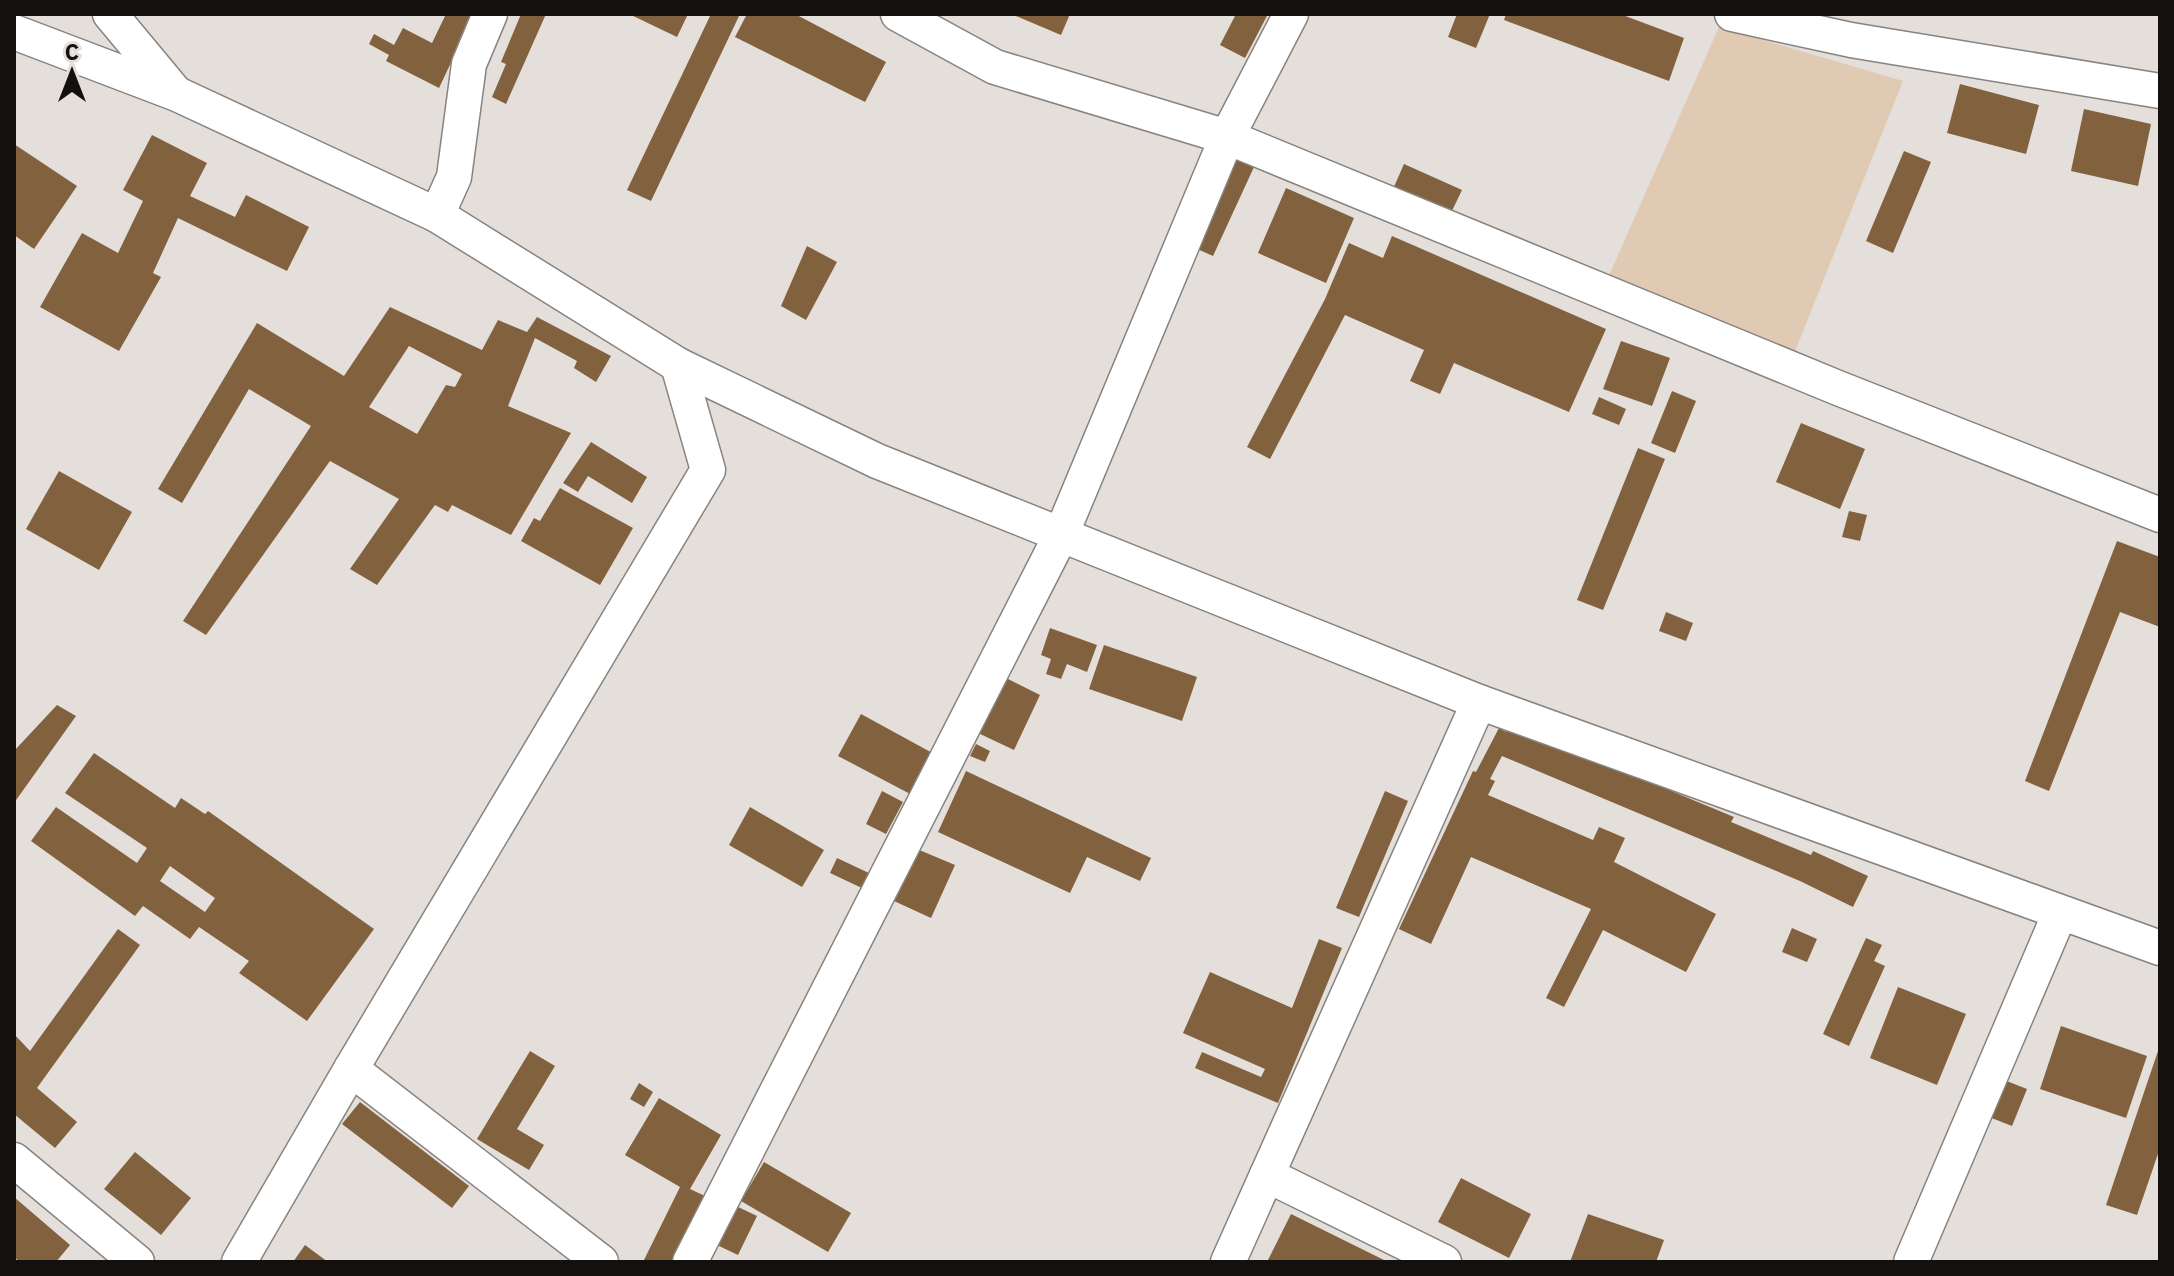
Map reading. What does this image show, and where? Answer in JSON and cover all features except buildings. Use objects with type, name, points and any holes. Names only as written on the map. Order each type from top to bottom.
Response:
[{"type":"street","points":[[110,14],[177,94]]},
{"type":"street","points":[[437,215],[454,177],[469,64],[490,14]]},
{"type":"street","points":[[898,14],[995,67],[1227,137],[1838,388],[2160,515]]},
{"type":"street","points":[[690,1262],[1061,535],[1227,137],[1291,14]]},
{"type":"street","points":[[1732,14],[1853,27],[2160,91]]},
{"type":"street","points":[[14,32],[177,94],[437,215],[678,365],[877,461],[1479,702],[2160,948]]},
{"type":"street","points":[[239,1262],[708,470],[678,365]]},
{"type":"street","points":[[1228,1262],[1479,702]]},
{"type":"street","points":[[1911,1262],[2060,913]]},
{"type":"street","points":[[351,1069],[601,1262]]},
{"type":"street","points":[[14,1160],[137,1262]]},
{"type":"street","points":[[1267,1175],[1444,1262]]},
{"type":"shaded area","points":[[1719,27],[1903,81],[1794,354],[1607,280]]}]
